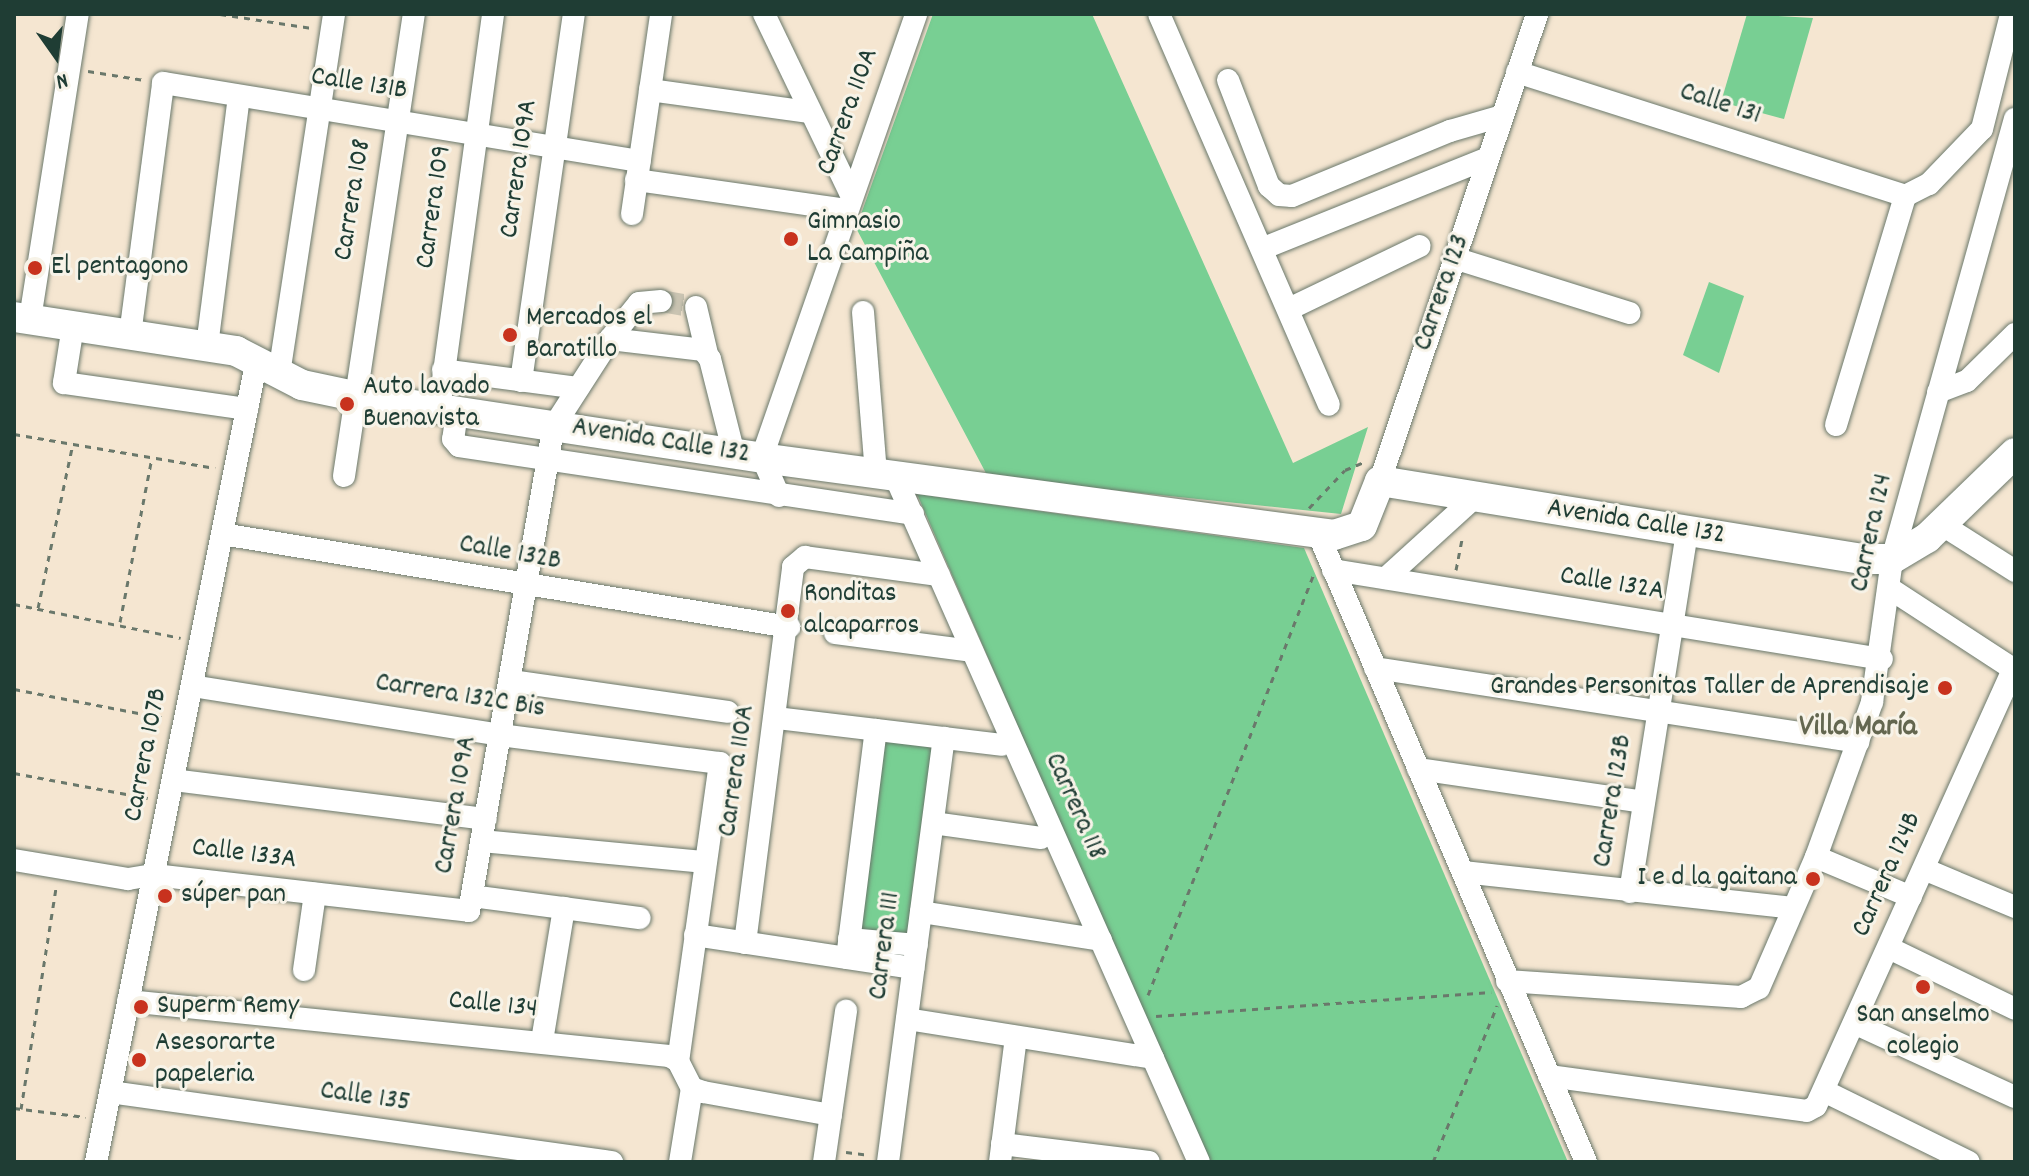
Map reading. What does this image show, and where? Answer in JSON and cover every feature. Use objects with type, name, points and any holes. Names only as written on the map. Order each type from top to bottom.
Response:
[{"type":"main road","name":"Avenida Calle 132","points":[[22,318],[207,346],[268,366],[302,385],[354,396],[748,456],[1316,531]]},
{"type":"main road","points":[[1890,574],[1941,524],[2011,464]]},
{"type":"main road","name":"Avenida Calle 132","points":[[1380,481],[1687,531],[1890,574]]},
{"type":"main road","name":"Carrera 123","points":[[1316,531],[1347,535],[1362,526],[1380,481]]},
{"type":"street","points":[[22,318],[78,14]]},
{"type":"street","name":"Carrera 108","points":[[344,476],[414,14]]},
{"type":"street","name":"Carrera 109","points":[[493,14],[443,370],[455,444],[548,462]]},
{"type":"street","name":"Carrera 109A","points":[[521,381],[574,14]]},
{"type":"street","points":[[632,214],[661,14]]},
{"type":"street","points":[[741,14],[765,16],[849,203]]},
{"type":"street","name":"Carrera 110A","points":[[748,456],[849,203],[916,14]]},
{"type":"street","points":[[1159,14],[1264,248],[1329,405]]},
{"type":"street","name":"Carrera 123","points":[[1380,481],[1537,14]]},
{"type":"street","points":[[1836,425],[1905,196],[1929,184],[1982,129],[2011,14]]},
{"type":"street","name":"Carrera 107B","points":[[96,1162],[247,409],[268,366],[321,109],[333,23]]},
{"type":"street","name":"Calle 131","points":[[1517,72],[1905,196]]},
{"type":"street","points":[[1228,80],[1269,186],[1279,195],[1292,196],[1450,131],[1502,116]]},
{"type":"street","points":[[130,335],[163,83]]},
{"type":"street","name":"Calle 131B","points":[[163,83],[553,147],[638,171],[849,203]]},
{"type":"street","points":[[650,90],[809,112]]},
{"type":"street","points":[[207,346],[239,96]]},
{"type":"street","name":"Carrera 124","points":[[1507,981],[1751,995],[1759,988],[1816,857],[1858,742],[1882,659],[1890,574],[2015,119]]},
{"type":"street","points":[[1264,248],[1488,158]]},
{"type":"street","points":[[1289,309],[1420,246]]},
{"type":"street","points":[[1454,258],[1630,313]]},
{"type":"street","points":[[554,426],[610,339],[639,303],[661,301]]},
{"type":"street","points":[[696,307],[707,354],[748,456],[779,496]]},
{"type":"street","points":[[863,312],[886,474]]},
{"type":"street","points":[[73,326],[64,383],[247,409]]},
{"type":"street","points":[[1938,392],[1967,381],[2015,334]]},
{"type":"street","points":[[610,339],[707,354]]},
{"type":"street","points":[[443,370],[578,388]]},
{"type":"street","name":"Carrera 109A","points":[[470,904],[554,426]]},
{"type":"street","points":[[548,462],[913,514]]},
{"type":"street","name":"Carrera 118","points":[[886,474],[913,514],[1199,1162]]},
{"type":"street","points":[[1386,578],[1475,497]]},
{"type":"street","points":[[1941,524],[2015,571]]},
{"type":"street","points":[[1316,531],[1586,1162]]},
{"type":"street","name":"Carrera 123B","points":[[1630,892],[1687,531]]},
{"type":"street","name":"Calle 132B","points":[[222,534],[527,588],[789,627]]},
{"type":"street","name":"Carrera 110A","points":[[745,943],[797,561],[805,557],[939,575]]},
{"type":"street","name":"Calle 132A","points":[[1333,570],[1882,659]]},
{"type":"street","points":[[1890,574],[2014,669]]},
{"type":"street","points":[[835,633],[972,651]]},
{"type":"street","points":[[1375,668],[1858,742]]},
{"type":"street","name":"Carrera 124B","points":[[1820,1099],[2014,669]]},
{"type":"street","points":[[511,681],[728,712]]},
{"type":"street","name":"Carrera 132C Bis","points":[[192,686],[500,735],[720,763],[705,862]]},
{"type":"street","points":[[776,718],[1001,745]]},
{"type":"street","points":[[848,948],[876,730]]},
{"type":"street","name":"Carrera 111","points":[[888,1159],[944,738]]},
{"type":"street","points":[[1418,769],[1644,802]]},
{"type":"street","points":[[170,791],[484,830],[705,862],[678,1061],[692,1088],[680,1162]]},
{"type":"street","points":[[933,823],[1041,838]]},
{"type":"street","points":[[1816,857],[1911,897]]},
{"type":"street","name":"Calle 133A","points":[[14,860],[128,879],[154,875],[315,894],[564,908],[640,918]]},
{"type":"street","points":[[1924,869],[2014,902]]},
{"type":"street","points":[[1463,872],[1793,908]]},
{"type":"street","points":[[304,970],[315,894]]},
{"type":"street","points":[[542,1041],[564,908]]},
{"type":"street","points":[[921,912],[1101,940]]},
{"type":"street","points":[[695,935],[745,943],[848,948],[917,945]]},
{"type":"street","points":[[848,948],[914,968]]},
{"type":"street","points":[[1889,948],[2015,1009]]},
{"type":"street","name":"Calle 134","points":[[128,1001],[542,1041],[678,1061]]},
{"type":"street","points":[[825,1156],[846,1011]]},
{"type":"street","points":[[907,1019],[1153,1058]]},
{"type":"street","points":[[1854,1023],[2015,1097]]},
{"type":"street","points":[[1016,1037],[1001,1153],[1149,1162]]},
{"type":"street","points":[[1549,1076],[1807,1111],[1820,1099],[1969,1162]]},
{"type":"street","points":[[692,1088],[831,1115]]},
{"type":"street","name":"Calle 135","points":[[110,1092],[612,1162]]},
{"type":"path","points":[[220,14],[333,23]]},
{"type":"path","points":[[70,68],[163,83]]},
{"type":"path","points":[[14,434],[234,472]]},
{"type":"path","points":[[38,608],[73,444]]},
{"type":"path","points":[[1390,452],[1345,470],[1316,531],[1137,1017],[1503,992],[1433,1162]]},
{"type":"path","points":[[120,622],[152,458]]},
{"type":"path","points":[[1452,589],[1465,527]]},
{"type":"path","points":[[14,604],[120,622],[200,643]]},
{"type":"path","points":[[14,689],[184,722]]},
{"type":"path","points":[[14,773],[170,791]]},
{"type":"path","points":[[21,1109],[59,867]]},
{"type":"path","points":[[14,1108],[104,1120]]},
{"type":"path","points":[[825,1156],[888,1159]]},
{"type":"green space","points":[[933,14],[1092,14],[1293,463],[1368,427],[1341,514],[988,477],[856,228]]},
{"type":"green space","points":[[1747,14],[1813,18],[1784,119],[1721,102]]},
{"type":"green space","points":[[1709,282],[1744,296],[1719,373],[1683,355]]},
{"type":"green space","points":[[917,494],[1304,548],[1568,1162],[1207,1162]]},
{"type":"green space","points":[[883,737],[937,745],[910,951],[855,944]]},
{"type":"tunnel","points":[[661,301],[696,307]]},
{"type":"place","name":"Gimnasio La Campiña","points":[[791,239]]},
{"type":"place","name":"El pentagono","points":[[35,268]]},
{"type":"place","name":"Mercados el Baratillo","points":[[510,335]]},
{"type":"place","name":"Auto lavado Buenavista","points":[[347,404]]},
{"type":"place","name":"Ronditas alcaparros","points":[[788,611]]},
{"type":"place","name":"Grandes Personitas Taller de Aprendisaje","points":[[1945,688]]},
{"type":"place","name":"I e d la gaitana","points":[[1813,879]]},
{"type":"place","name":"súper pan","points":[[165,896]]},
{"type":"place","name":"San anselmo colegio","points":[[1923,987]]},
{"type":"place","name":"Superm Remy","points":[[141,1007]]},
{"type":"place","name":"Asesorarte papeleria","points":[[139,1060]]},
{"type":"district","name":"Villa María","points":[[1858,729]]}]
